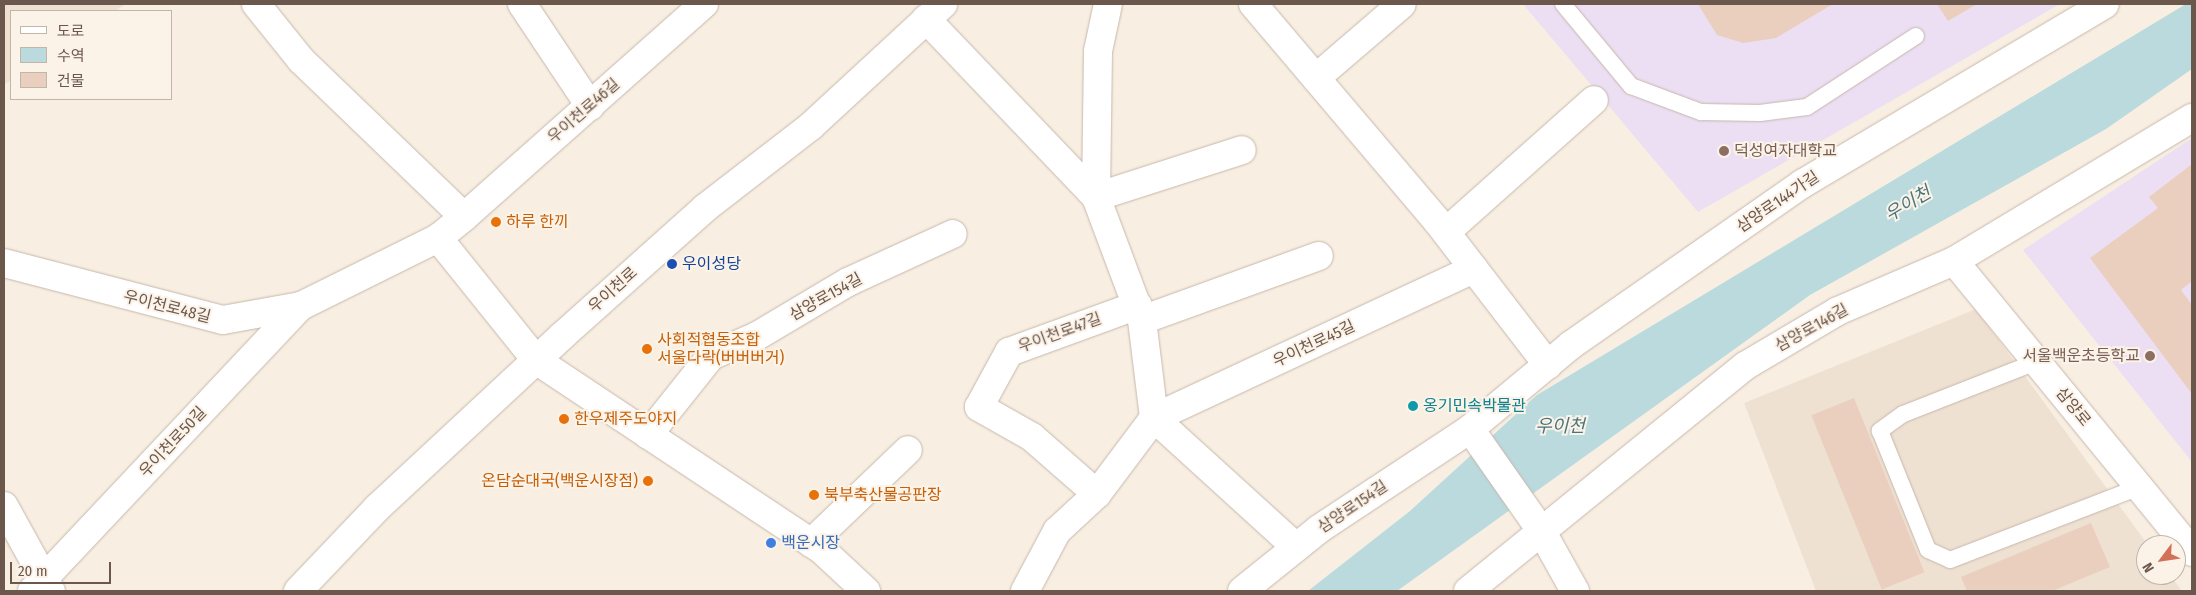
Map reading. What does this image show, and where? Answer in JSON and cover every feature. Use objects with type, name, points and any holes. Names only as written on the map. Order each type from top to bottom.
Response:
[{"type":"street","points":[[256,4],[301,60],[464,217]]},
{"type":"street","points":[[522,4],[590,106]]},
{"type":"street","name":"우이천로46길","points":[[464,217],[704,4]]},
{"type":"street","points":[[1096,197],[1098,51],[1108,4]]},
{"type":"street","points":[[1253,4],[1446,232],[1548,365]]},
{"type":"street","points":[[1316,78],[1402,4]]},
{"type":"street","name":"삼양로144가길","points":[[1470,429],[1548,365],[1802,184],[2104,4]]},
{"type":"street","points":[[934,12],[1096,197],[1140,313],[1154,418],[1296,547]]},
{"type":"street","name":"우이천로","points":[[298,591],[378,508],[536,360],[705,208],[811,126],[934,12]]},
{"type":"street","points":[[1446,232],[1594,100]]},
{"type":"street","name":"삼양로146길","points":[[1468,591],[1745,366],[1838,311],[1954,261],[2192,118]]},
{"type":"street","points":[[1096,197],[1242,150]]},
{"type":"street","name":"우이천로48길","points":[[4,263],[223,320],[301,306],[438,238],[464,217]]},
{"type":"street","name":"삼양로154길","points":[[648,435],[710,356],[757,336],[848,282],[953,234]]},
{"type":"street","points":[[438,238],[536,360],[810,543],[866,591]]},
{"type":"street","name":"우이천로47길","points":[[1097,494],[1032,437],[979,407],[1010,352],[1319,256]]},
{"type":"street","name":"삼양로","points":[[1954,261],[2192,552]]},
{"type":"street","name":"우이천로45길","points":[[1154,418],[1474,269]]},
{"type":"street","name":"우이천로50길","points":[[4,506],[42,587],[301,306]]},
{"type":"street","points":[[1026,591],[1056,531],[1097,494],[1154,418]]},
{"type":"street","points":[[1470,429],[1542,532],[1575,591]]},
{"type":"street","name":"삼양로154길","points":[[1242,591],[1296,547],[1470,429]]},
{"type":"street","points":[[810,543],[908,450]]},
{"type":"lane","points":[[1563,4],[1631,86],[1701,112],[1760,113],[1807,107],[1916,36]]},
{"type":"lane","points":[[2036,362],[1903,414],[1880,430],[1928,550],[1950,560],[2139,487]]},
{"type":"shaded area","points":[[4,4],[126,4],[117,10],[10,10],[10,81],[4,85]]},
{"type":"shaded area","name":"덕성여자대학교","points":[[1523,4],[2060,4],[1698,212]]},
{"type":"shaded area","name":"서울백운초등학교","points":[[2192,138],[2192,462],[2023,250]]},
{"type":"shaded area","points":[[1976,309],[2141,535],[2136,535],[2136,585],[2178,585],[2182,591],[1816,591],[1744,403]]},
{"type":"water","name":"우이천","points":[[2186,4],[2192,4],[2192,69],[2106,129],[1810,295],[1397,591],[1308,591],[1410,511],[1537,395]]},
{"type":"building","points":[[1698,4],[1833,4],[1776,38],[1743,43],[1717,35]]},
{"type":"building","points":[[1937,4],[1977,4],[1948,21]]},
{"type":"building","points":[[2192,164],[2192,281],[2181,290],[2192,305],[2192,394],[2090,258],[2158,208],[2149,197]]},
{"type":"building","points":[[1854,398],[1924,572],[1882,590],[1811,415]]},
{"type":"building","points":[[2091,523],[2110,567],[2052,591],[1967,591],[1961,577]]},
{"type":"place","name":"덕성여자대학교","points":[[1724,151]]},
{"type":"place","name":"하루 한끼","points":[[496,222]]},
{"type":"place","name":"우이성당","points":[[672,264]]},
{"type":"place","name":"사회적협동조합 서울다락(버버버거)","points":[[647,349]]},
{"type":"place","name":"서울백운초등학교","points":[[2150,356]]},
{"type":"place","name":"옹기민속박물관","points":[[1413,406]]},
{"type":"place","name":"한우제주도야지","points":[[564,419]]},
{"type":"place","name":"온담순대국(백운시장점)","points":[[648,481]]},
{"type":"place","name":"북부축산물공판장","points":[[814,495]]},
{"type":"place","name":"백운시장","points":[[771,543]]}]
